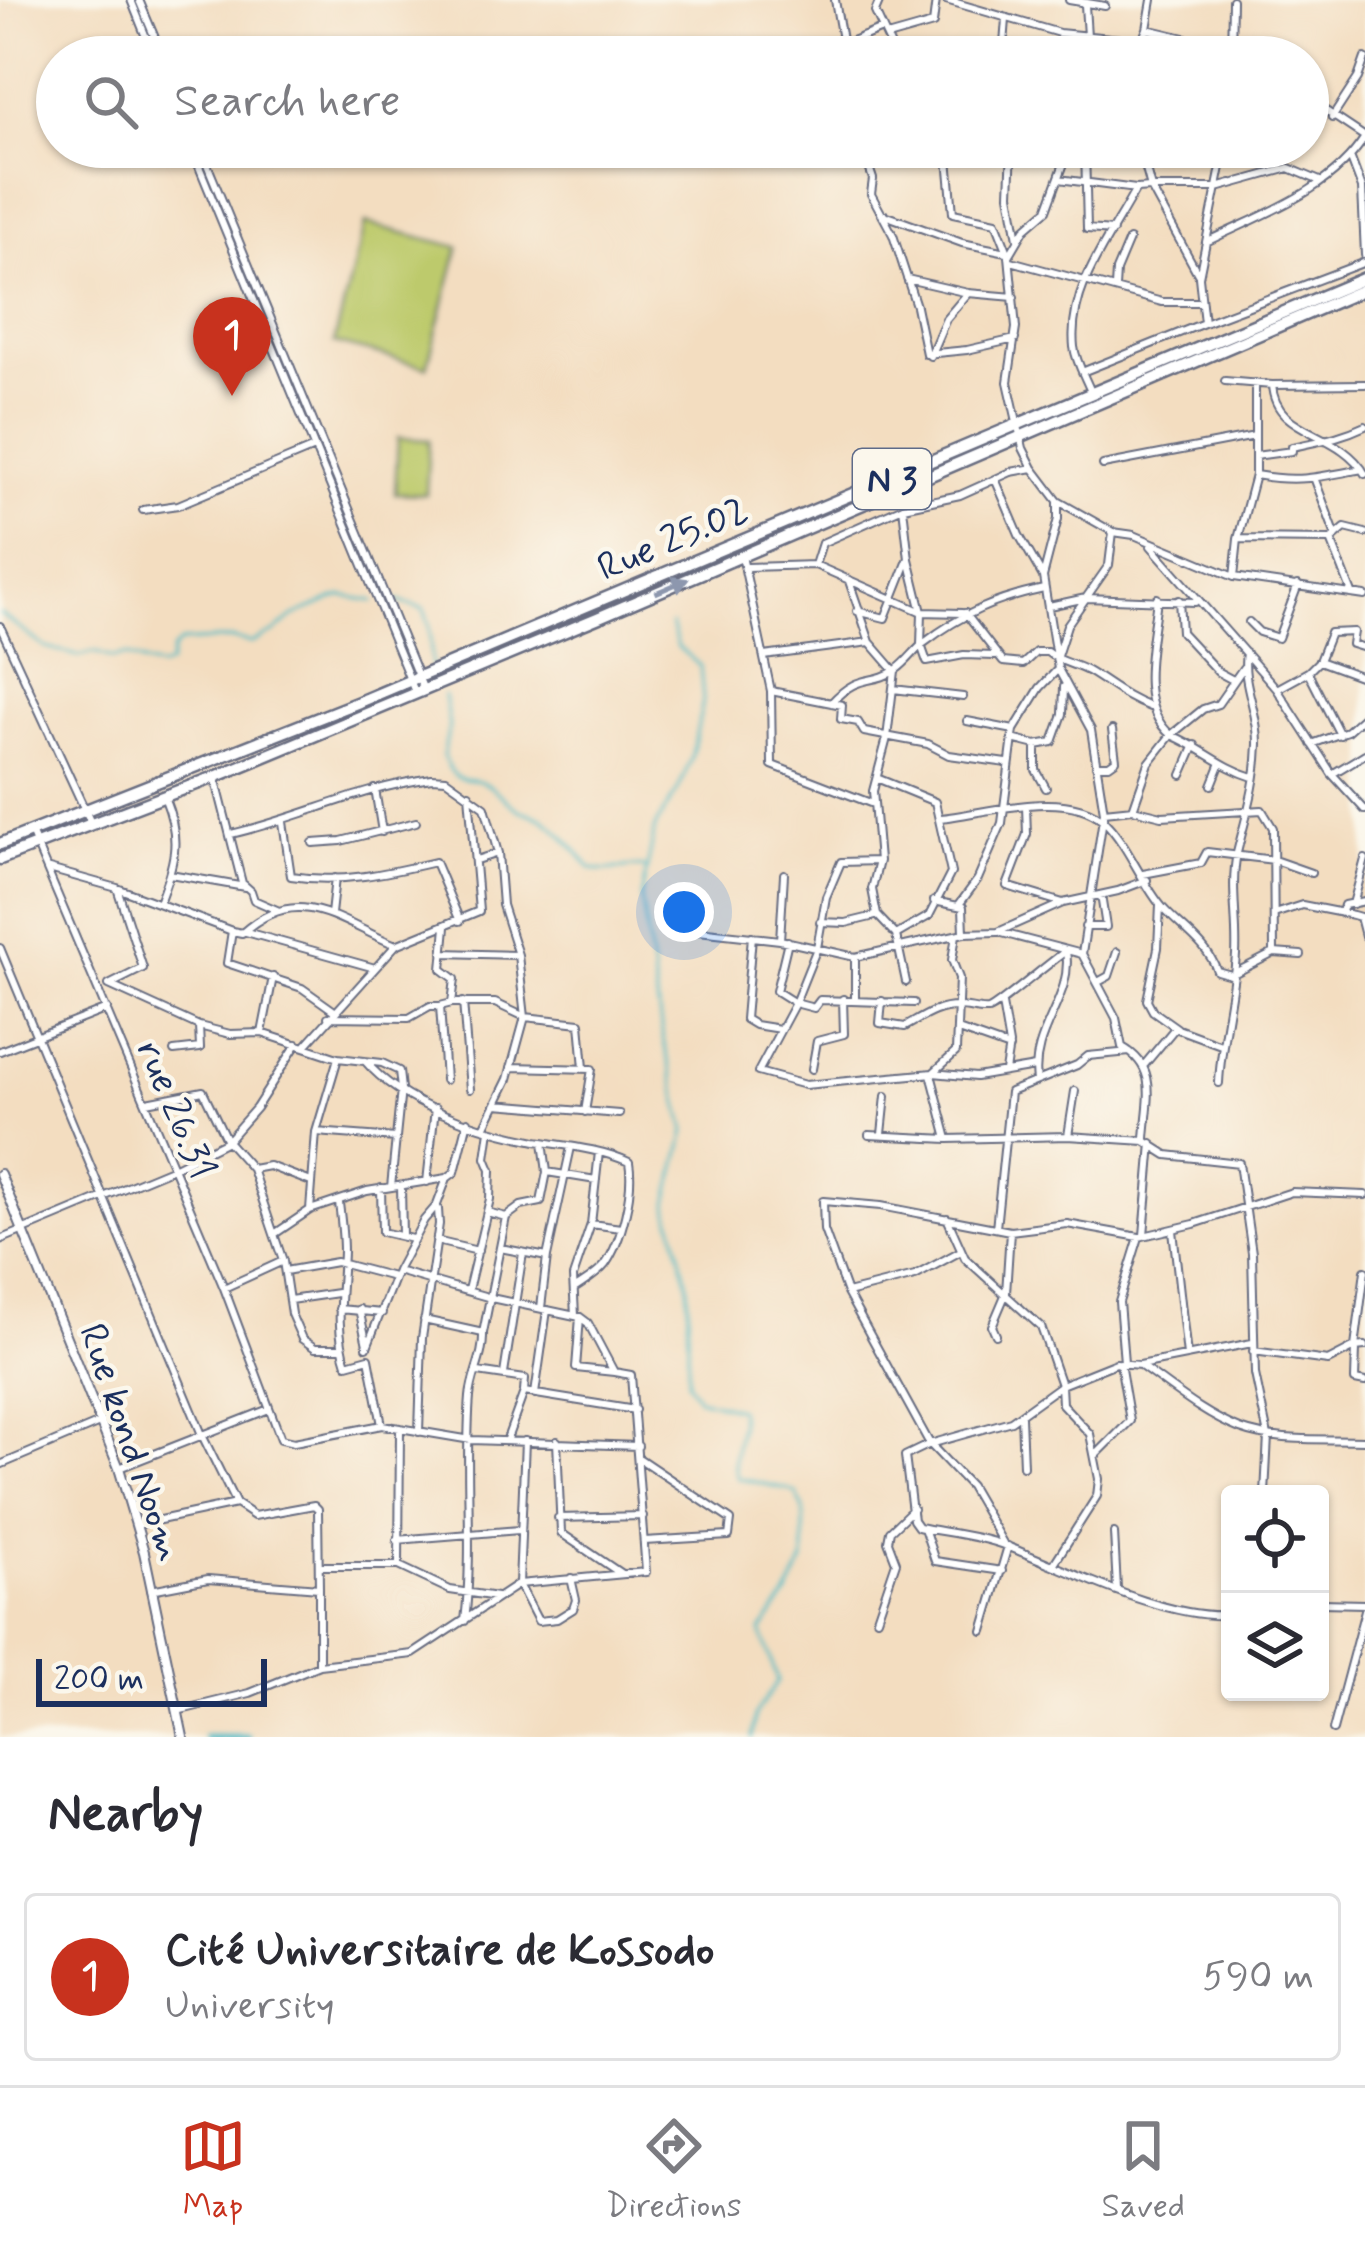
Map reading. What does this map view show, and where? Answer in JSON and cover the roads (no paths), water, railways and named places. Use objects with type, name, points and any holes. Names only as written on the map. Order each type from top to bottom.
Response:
[{"type":"main road","name":"N 3","points":[[0,844],[33,838],[215,777],[417,684],[745,562],[1018,431],[1365,278]]},
{"type":"main road","name":"N 3","points":[[1094,398],[1365,289]]},
{"type":"main road","name":"Rue 25.02","points":[[88,817],[417,684],[737,541],[1018,431]]},
{"type":"main road","name":"N 3","points":[[0,859],[33,838]]},
{"type":"street","points":[[135,0],[150,36]]},
{"type":"street","points":[[835,0],[841,36]]},
{"type":"street","points":[[880,0],[875,12],[886,36]]},
{"type":"street","points":[[874,36],[933,24],[936,0]]},
{"type":"street","points":[[946,0],[1085,36],[1085,5]]},
{"type":"street","points":[[1144,36],[1152,0]]},
{"type":"street","points":[[1231,36],[1232,0]]},
{"type":"street","points":[[1073,1],[1105,5]]},
{"type":"street","points":[[1005,36],[1006,17]]},
{"type":"street","points":[[1147,29],[1172,36]]},
{"type":"street","points":[[1332,118],[1362,78],[1365,58]]},
{"type":"street","points":[[1208,241],[1304,194],[1352,159],[1365,137],[1329,116]]},
{"type":"street","points":[[1082,372],[1365,258],[1362,188],[1352,159]]},
{"type":"street","points":[[204,168],[417,684]]},
{"type":"street","points":[[870,168],[871,192],[893,235],[930,356]]},
{"type":"street","points":[[949,168],[953,213],[996,222],[1009,256],[1015,339],[1008,382],[1018,431],[1033,468],[1058,501],[1113,532],[1234,577],[1365,596]]},
{"type":"street","points":[[1011,168],[1010,194],[1018,239]]},
{"type":"street","points":[[1009,256],[1018,239],[1047,210],[1062,168]]},
{"type":"street","points":[[1086,168],[1088,230],[1113,231]]},
{"type":"street","points":[[1146,168],[1151,188],[1199,277]]},
{"type":"street","points":[[1204,323],[1199,277],[1221,168]]},
{"type":"street","points":[[1058,179],[1136,189],[1217,188],[1289,168],[1320,181]]},
{"type":"street","points":[[1094,398],[1074,340],[1084,280],[1136,189]]},
{"type":"street","points":[[878,213],[1162,302],[1200,302]]},
{"type":"street","points":[[1115,288],[1129,240]]},
{"type":"street","points":[[907,279],[968,293],[1014,297]]},
{"type":"street","points":[[930,356],[946,320],[968,293]]},
{"type":"street","points":[[930,356],[1015,339]]},
{"type":"street","points":[[1225,381],[1365,384]]},
{"type":"street","points":[[1234,577],[1238,539],[1255,475],[1255,383]]},
{"type":"street","points":[[1255,475],[1288,482],[1363,471],[1354,455],[1288,421],[1273,401],[1272,385]]},
{"type":"street","points":[[1256,456],[1331,442],[1365,426]]},
{"type":"street","points":[[1103,465],[1255,436]]},
{"type":"street","points":[[143,510],[178,505],[318,446]]},
{"type":"street","points":[[814,565],[822,543],[865,522],[1033,468]]},
{"type":"street","points":[[1315,480],[1353,594]]},
{"type":"street","points":[[996,481],[1018,535],[1043,577],[1057,664],[1091,730],[1103,816],[1082,954],[1114,1015],[1122,1047],[1145,1064],[1148,1076],[1142,1236],[1119,1302],[1130,1421],[1094,1457]]},
{"type":"street","points":[[1043,577],[1058,501]]},
{"type":"street","points":[[859,505],[865,522]]},
{"type":"street","points":[[903,507],[926,662],[964,655],[995,656],[1015,666],[1036,652],[1047,652],[1057,664],[1088,671],[1117,694],[1150,706]]},
{"type":"street","points":[[1238,539],[1334,538],[1345,528],[1365,533]]},
{"type":"street","points":[[958,905],[979,878],[1002,823],[1013,735],[1057,664],[1067,625],[1108,565],[1113,532]]},
{"type":"street","points":[[1144,540],[1276,688],[1332,774],[1365,811]]},
{"type":"street","points":[[737,541],[771,691],[769,740],[774,767],[873,804]]},
{"type":"street","points":[[857,611],[884,619],[909,559]]},
{"type":"street","points":[[745,562],[814,565],[922,612],[964,613]]},
{"type":"street","points":[[849,581],[870,642],[895,671],[873,804],[878,861],[872,889],[877,915],[896,935],[906,982]]},
{"type":"street","points":[[1249,622],[1259,632],[1278,638],[1298,585]]},
{"type":"street","points":[[832,703],[848,684],[895,671],[964,613],[993,600],[1045,589]]},
{"type":"street","points":[[1049,606],[1086,598],[1196,602]]},
{"type":"street","points":[[1157,598],[1150,706],[1159,724],[1220,765],[1253,777]]},
{"type":"street","points":[[1179,600],[1181,632],[1218,672],[1234,680]]},
{"type":"street","points":[[964,613],[995,656]]},
{"type":"street","points":[[0,626],[88,817]]},
{"type":"street","points":[[1276,688],[1308,672],[1333,632],[1354,632],[1352,644],[1365,648]]},
{"type":"street","points":[[764,656],[870,642]]},
{"type":"street","points":[[1219,1083],[1236,956],[1232,912],[1237,855],[1251,809],[1257,724],[1244,668],[1246,653]]},
{"type":"street","points":[[1319,661],[1365,678]]},
{"type":"street","points":[[1133,809],[1149,763],[1171,735],[1203,709],[1218,704],[1244,668]]},
{"type":"street","points":[[1308,672],[1340,735]]},
{"type":"street","points":[[967,721],[1036,745],[1054,740],[1063,714],[1064,683]]},
{"type":"street","points":[[893,689],[963,697]]},
{"type":"street","points":[[771,691],[842,705],[841,718],[858,722],[864,732],[1007,763]]},
{"type":"street","points":[[1312,744],[1340,735],[1365,715]]},
{"type":"street","points":[[1096,765],[1116,760],[1112,730]]},
{"type":"street","points":[[1036,745],[1036,770],[1046,788]]},
{"type":"street","points":[[1182,775],[1196,745]]},
{"type":"street","points":[[1332,774],[1365,754]]},
{"type":"street","points":[[1212,785],[1220,765]]},
{"type":"street","points":[[215,777],[245,887]]},
{"type":"street","points":[[231,834],[283,822],[329,801],[440,777],[485,808],[498,853],[502,905],[518,955],[525,1017],[512,1067],[487,1129],[486,1158],[491,1170],[487,1212],[468,1290]]},
{"type":"street","points":[[878,779],[928,796],[938,806],[952,869],[929,916],[896,935]]},
{"type":"street","points":[[375,789],[382,832]]},
{"type":"street","points":[[0,1240],[227,1141],[302,1044],[396,944],[479,911],[469,794]]},
{"type":"street","points":[[159,903],[175,859],[176,826],[164,795]]},
{"type":"street","points":[[941,818],[1062,804],[1103,816],[1133,809],[1162,816],[1262,810],[1273,828],[1274,953]]},
{"type":"street","points":[[1027,806],[1027,834],[1006,886],[1063,903]]},
{"type":"street","points":[[1103,816],[1160,905],[1184,926],[1217,971],[1231,975],[1274,953],[1301,956]]},
{"type":"street","points":[[283,822],[291,876],[384,874],[435,862],[460,921]]},
{"type":"street","points":[[313,843],[416,822]]},
{"type":"street","name":"rue 26.31","points":[[33,838],[148,1102],[269,1408]]},
{"type":"street","points":[[998,932],[1063,903],[1201,863],[1207,852],[1274,860],[1311,873]]},
{"type":"street","points":[[476,860],[498,853]]},
{"type":"street","points":[[1353,904],[1365,860]]},
{"type":"street","points":[[878,861],[841,862],[826,897],[817,948],[759,1073],[805,1085],[932,1074],[976,1077],[1035,1067]]},
{"type":"street","points":[[47,868],[117,888],[232,931],[375,968]]},
{"type":"street","points":[[170,874],[245,887],[254,900],[277,910]]},
{"type":"street","points":[[784,874],[784,941],[776,991],[814,1008],[820,1000],[914,1003]]},
{"type":"street","points":[[331,914],[335,878]]},
{"type":"street","points":[[98,990],[143,968],[117,888]]},
{"type":"street","points":[[1085,927],[1106,927],[1101,895]]},
{"type":"street","points":[[1342,912],[1344,905],[1365,901]]},
{"type":"street","points":[[932,1074],[956,1052],[959,977],[952,960],[963,907],[934,902]]},
{"type":"street","points":[[1160,905],[1147,1000],[1177,1028],[1221,1045]]},
{"type":"street","points":[[1274,914],[1302,905],[1342,912],[1360,917],[1365,936]]},
{"type":"street","points":[[244,932],[255,920],[290,906],[331,914],[396,944]]},
{"type":"street","points":[[820,922],[846,923],[877,915]]},
{"type":"street","points":[[446,927],[443,970],[455,980],[452,1003]]},
{"type":"street","points":[[680,928],[784,941],[855,957],[960,934],[998,932],[1082,954]]},
{"type":"street","points":[[232,931],[227,964],[273,976],[308,992],[331,1014],[409,1018],[430,1006],[495,1003],[525,1017],[580,1023],[584,1068]]},
{"type":"street","points":[[752,936],[745,1018],[780,1028]]},
{"type":"street","points":[[0,948],[101,1198],[236,1504],[254,1516],[316,1506],[321,1566],[319,1665]]},
{"type":"street","points":[[882,1001],[880,1023],[905,1027],[936,1009],[987,1010],[1002,1004],[1022,982],[1066,951]]},
{"type":"street","points":[[1036,1081],[1039,1040],[1069,973],[1066,951]]},
{"type":"street","points":[[1098,982],[1108,976],[1117,952]]},
{"type":"street","points":[[443,953],[518,955]]},
{"type":"street","points":[[855,957],[855,999]]},
{"type":"street","points":[[262,1033],[273,976]]},
{"type":"street","points":[[109,985],[199,1026],[230,1034],[262,1033],[338,1058],[387,1064],[399,1071],[396,1138],[382,1232],[414,1239]]},
{"type":"street","points":[[812,1069],[817,1041],[844,1034],[843,1000]]},
{"type":"street","points":[[463,1002],[470,1089]]},
{"type":"street","points":[[1002,1004],[1009,1048],[1005,1071]]},
{"type":"street","points":[[440,1006],[445,1080]]},
{"type":"street","points":[[0,1051],[107,1009]]},
{"type":"street","points":[[174,1051],[200,1048],[199,1026]]},
{"type":"street","points":[[1145,1064],[1177,1028]]},
{"type":"street","points":[[958,1030],[1009,1048]]},
{"type":"street","points":[[996,1228],[1010,1093],[1088,1056],[1130,1052]]},
{"type":"street","points":[[310,1210],[316,1132],[338,1058]]},
{"type":"street","points":[[365,1061],[381,1079],[487,1129],[626,1159],[631,1165],[621,1228],[603,1268],[574,1289]]},
{"type":"street","points":[[512,1067],[593,1069],[585,1112]]},
{"type":"street","points":[[932,1074],[948,1139]]},
{"type":"street","points":[[148,1102],[202,1090],[227,1141],[251,1169],[283,1261],[296,1327],[308,1346],[342,1348]]},
{"type":"street","points":[[1068,1136],[1075,1091]]},
{"type":"street","points":[[882,1136],[886,1096]]},
{"type":"street","points":[[496,1104],[619,1114]]},
{"type":"street","points":[[427,1182],[435,1108]]},
{"type":"street","points":[[274,1234],[310,1210],[386,1188],[447,1178],[455,1172],[468,1121]]},
{"type":"street","points":[[316,1132],[396,1138]]},
{"type":"street","points":[[869,1135],[948,1139],[1068,1136],[1148,1142],[1167,1155],[1237,1161],[1247,1208],[1252,1347],[1268,1436],[1265,1485]]},
{"type":"street","points":[[465,1622],[470,1397],[484,1351],[483,1333],[506,1217],[521,1206],[541,1202],[547,1172],[543,1142]]},
{"type":"street","points":[[535,1394],[548,1257],[572,1147]]},
{"type":"street","points":[[177,1711],[250,1693],[319,1665],[402,1658],[519,1584],[646,1572],[632,1375],[576,1368],[574,1272],[590,1224],[599,1152]]},
{"type":"street","points":[[251,1169],[267,1166],[311,1182]]},
{"type":"street","points":[[547,1172],[596,1180]]},
{"type":"street","name":"Rue kond Noom","points":[[0,1174],[119,1468],[152,1590],[182,1733]]},
{"type":"street","points":[[368,1347],[396,1275],[437,1205],[447,1178]]},
{"type":"street","points":[[401,1185],[402,1236]]},
{"type":"street","points":[[983,1631],[1006,1546],[970,1486],[930,1444],[847,1293],[824,1230],[823,1201],[880,1206],[1010,1231],[1067,1224],[1142,1236],[1173,1231],[1292,1192],[1365,1195]]},
{"type":"street","points":[[339,1203],[342,1263],[337,1294],[342,1348],[347,1364],[369,1358]]},
{"type":"street","points":[[419,1432],[424,1320],[437,1205]]},
{"type":"street","points":[[487,1212],[506,1217]]},
{"type":"street","points":[[946,1218],[959,1252],[1041,1327],[1062,1404],[1090,1434],[1099,1479],[1097,1496],[1053,1565]]},
{"type":"street","points":[[590,1224],[621,1228]]},
{"type":"street","points":[[996,1335],[992,1326],[1006,1293],[1010,1231]]},
{"type":"street","points":[[1173,1231],[1187,1356]]},
{"type":"street","points":[[436,1241],[478,1251]]},
{"type":"street","points":[[500,1248],[548,1257]]},
{"type":"street","points":[[847,1293],[915,1276],[959,1252]]},
{"type":"street","points":[[504,1375],[523,1253]]},
{"type":"street","points":[[224,1288],[283,1261]]},
{"type":"street","points":[[285,1271],[342,1263],[577,1317],[588,1323],[614,1372]]},
{"type":"street","points":[[1365,1271],[1355,1380],[1365,1382]]},
{"type":"street","points":[[290,1300],[337,1294]]},
{"type":"street","points":[[339,1309],[382,1312]]},
{"type":"street","points":[[359,1309],[382,1425]]},
{"type":"street","points":[[424,1320],[483,1333]]},
{"type":"street","points":[[1221,1616],[1203,1617],[1006,1546],[915,1525],[905,1456],[1021,1416],[1060,1385],[1122,1363],[1140,1365],[1252,1347],[1328,1361],[1359,1347]]},
{"type":"street","points":[[1140,1365],[1218,1419],[1268,1436],[1365,1440]]},
{"type":"street","points":[[478,1372],[525,1379],[507,1438]]},
{"type":"street","points":[[524,1392],[635,1410]]},
{"type":"street","points":[[119,1468],[269,1408],[278,1434],[286,1441],[382,1425],[471,1440],[638,1446]]},
{"type":"street","points":[[1021,1416],[1023,1466]]},
{"type":"street","points":[[0,1465],[102,1421]]},
{"type":"street","points":[[399,1566],[400,1429]]},
{"type":"street","points":[[525,1440],[519,1584],[538,1621],[573,1609],[572,1578]]},
{"type":"street","points":[[557,1441],[557,1518],[566,1538],[622,1575]]},
{"type":"street","points":[[640,1459],[731,1520],[729,1536],[644,1541]]},
{"type":"street","points":[[136,1525],[236,1504]]},
{"type":"street","points":[[877,1618],[896,1562],[888,1541],[890,1531],[913,1510]]},
{"type":"street","points":[[557,1518],[643,1516]]},
{"type":"street","points":[[925,1528],[935,1561],[1002,1570]]},
{"type":"street","points":[[397,1540],[519,1530]]},
{"type":"street","points":[[1114,1533],[1117,1588]]},
{"type":"street","points":[[321,1566],[399,1566],[431,1583],[498,1597]]},
{"type":"street","points":[[152,1590],[208,1579],[319,1588]]},
{"type":"street","points":[[1329,1604],[1365,1607],[1333,1730]]},
{"type":"waterway","points":[[0,614],[46,648],[79,656],[94,652],[125,656],[160,668],[169,664],[180,642],[232,639],[252,643],[332,599],[374,601]]},
{"type":"waterway","points":[[397,601],[424,609],[432,666]]},
{"type":"waterway","points":[[671,625],[678,647],[700,666],[703,700],[691,759],[656,825],[641,897],[663,1039],[686,1131],[668,1203],[688,1287],[688,1382],[698,1398],[738,1409],[734,1461],[738,1478],[796,1493],[804,1509],[804,1561],[787,1596],[761,1631],[778,1681],[755,1715],[752,1737]]},
{"type":"waterway","points":[[444,696],[449,726],[443,756],[453,774],[481,781],[518,809],[545,820],[591,868],[644,868]]},
{"type":"waterway","points":[[206,1737],[247,1737]]},
{"type":"place","name":"Cité Universitaire de Kossodo","points":[[232,396]]}]
